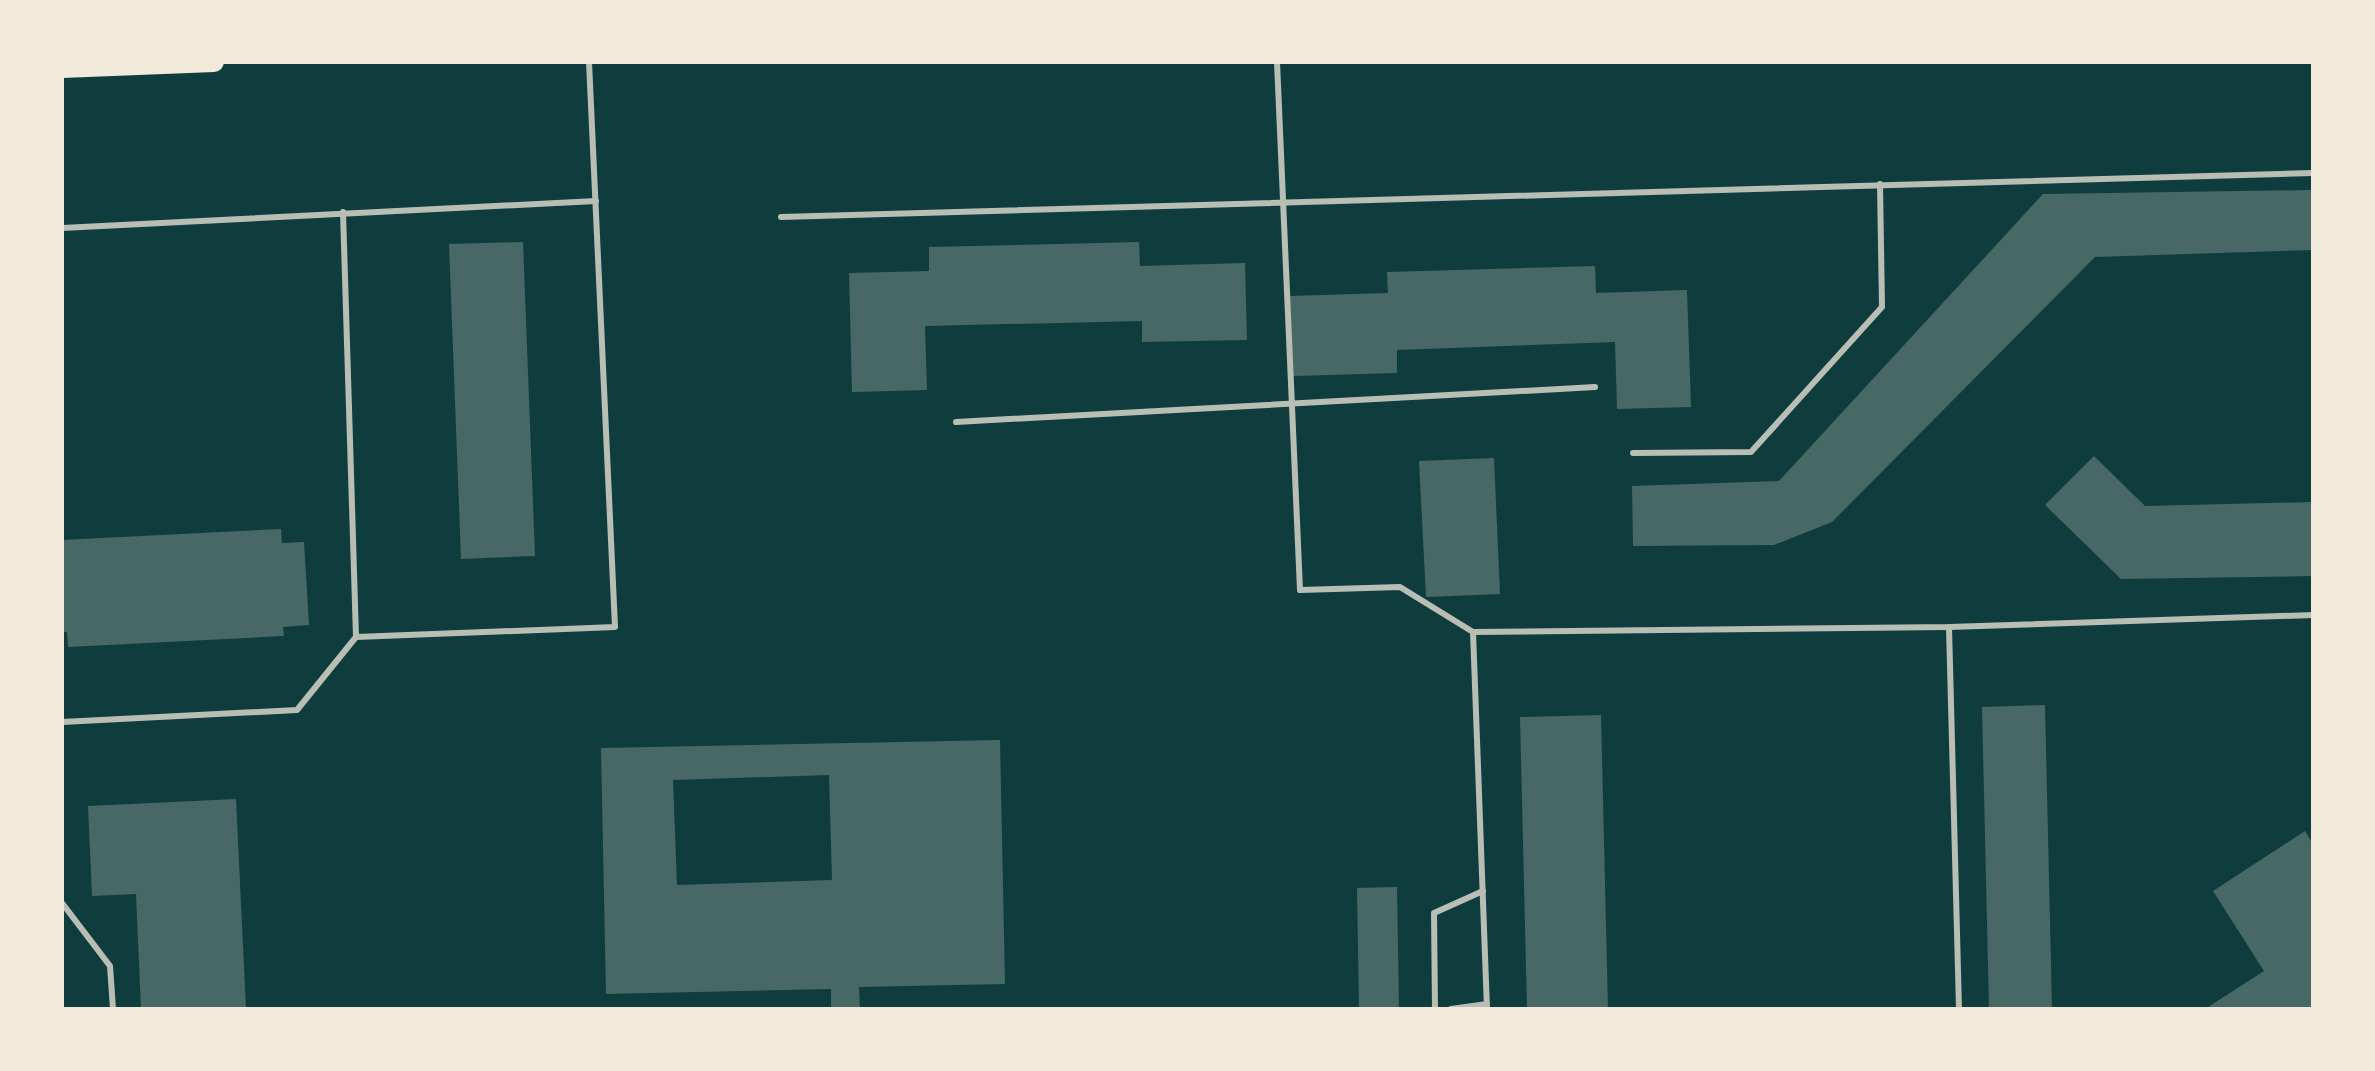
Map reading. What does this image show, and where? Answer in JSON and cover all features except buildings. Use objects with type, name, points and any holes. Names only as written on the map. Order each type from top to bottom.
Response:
[{"type":"main road","points":[[62,68],[214,62]]},
{"type":"lane","points":[[356,637],[615,627],[589,62]]},
{"type":"lane","points":[[1277,62],[1300,590],[1400,587],[1473,632],[1949,627],[2313,615]]},
{"type":"lane","points":[[781,217],[2313,173]]},
{"type":"lane","points":[[1633,453],[1751,452],[1882,307],[1880,184]]},
{"type":"lane","points":[[62,228],[596,201]]},
{"type":"lane","points":[[62,722],[297,710],[356,637],[343,212]]},
{"type":"lane","points":[[956,422],[1595,387]]},
{"type":"lane","points":[[1949,627],[1959,1009]]},
{"type":"lane","points":[[1451,1009],[1487,1007],[1473,632]]},
{"type":"lane","points":[[1435,1009],[1434,913],[1483,891]]},
{"type":"lane","points":[[62,903],[110,966],[113,1009]]}]
